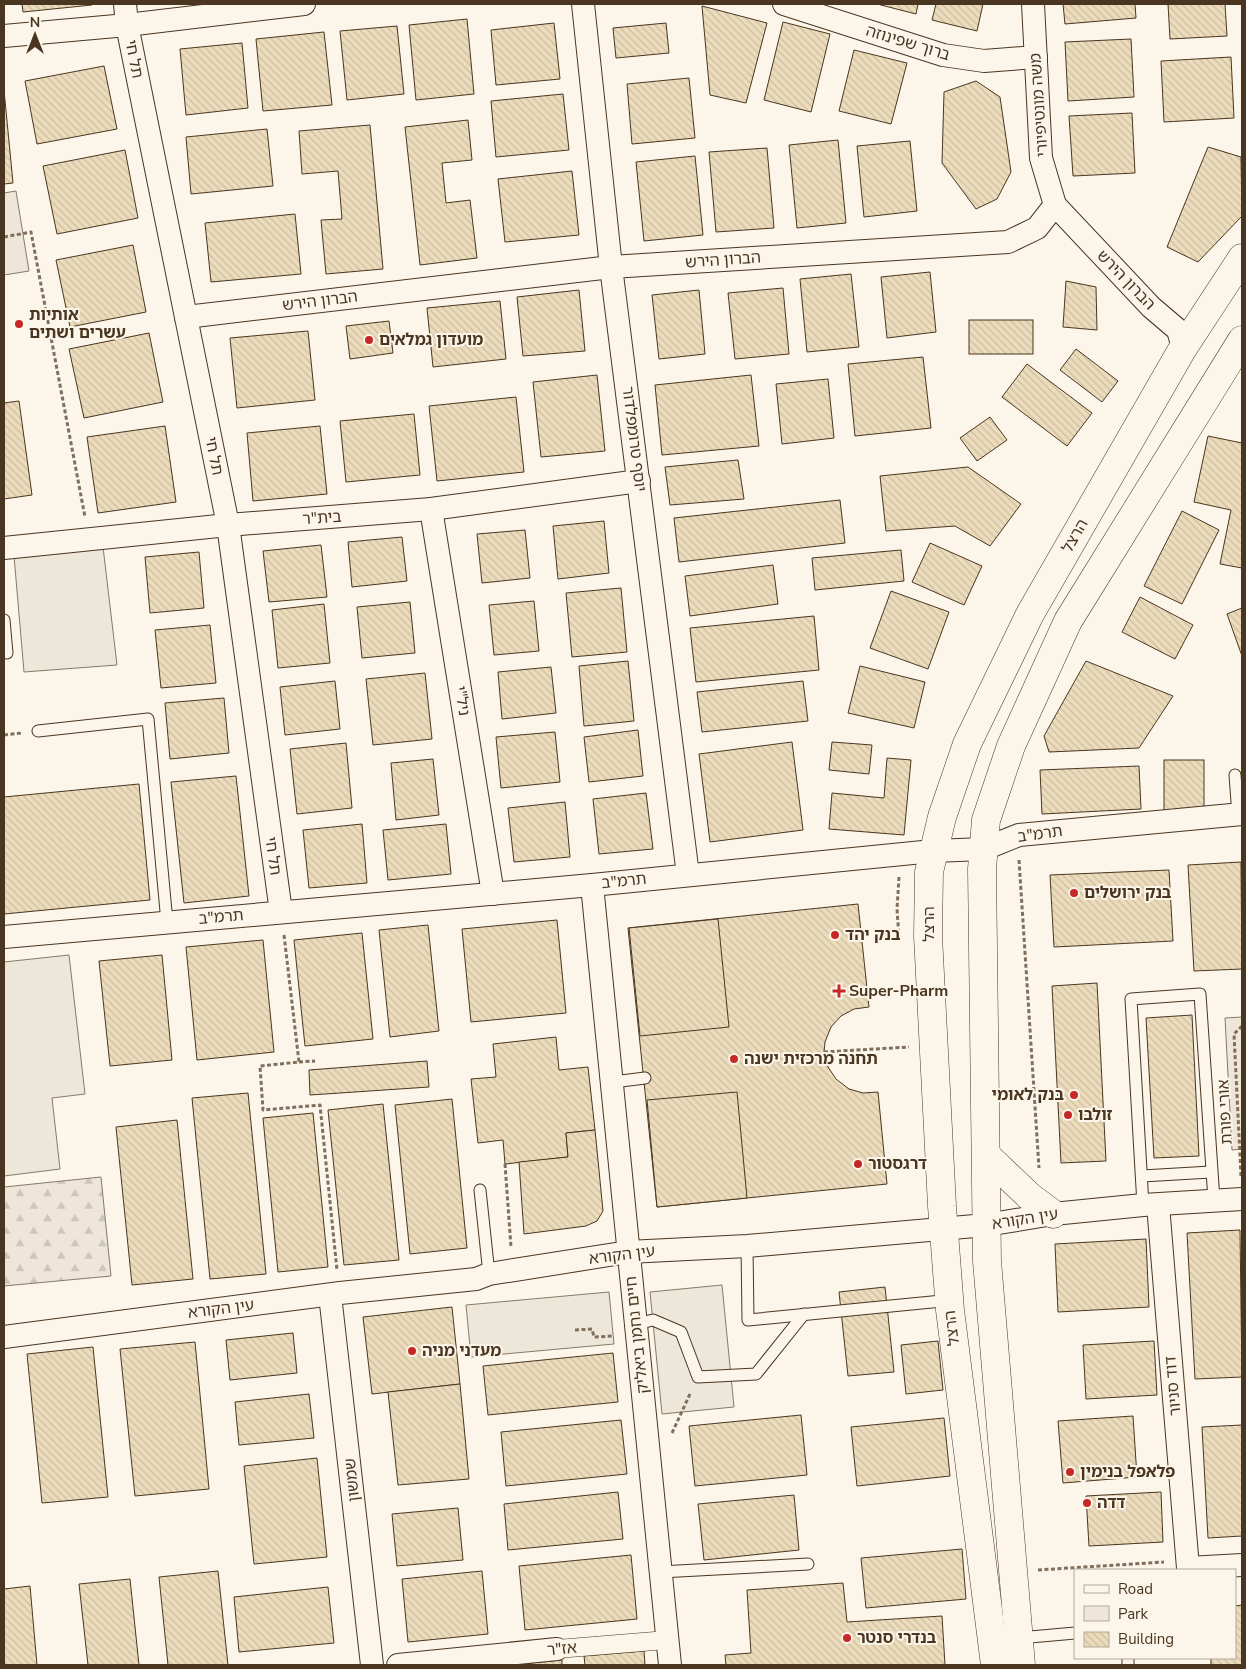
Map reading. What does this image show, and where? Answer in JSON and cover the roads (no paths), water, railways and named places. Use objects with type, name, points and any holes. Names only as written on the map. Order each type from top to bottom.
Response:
[{"type":"main road","name":"הרצל","points":[[995,1665],[950,1310],[928,936],[929,872],[967,744],[1030,614],[1183,348],[1242,258]]},
{"type":"main road","points":[[1021,1665],[1012,1572],[986,1225],[982,924],[986,820],[1011,746],[1068,621],[1242,340]]},
{"type":"main road","points":[[986,1156],[1029,1196],[1053,1214]]},
{"type":"street","points":[[4,36],[126,14],[304,4]]},
{"type":"street","name":"יוסף טרומפלדור","points":[[582,4],[611,267],[688,875]]},
{"type":"street","name":"ברוך שפינוזה","points":[[784,4],[943,55],[984,61],[1036,57]]},
{"type":"street","name":"משה מונטיפיורי","points":[[1033,4],[1041,158],[1055,205]]},
{"type":"street","name":"תל חי","points":[[126,14],[228,525],[281,912]]},
{"type":"street","name":"הברון הירש","points":[[186,316],[611,267],[1008,242],[1037,228],[1055,205],[1152,307],[1178,330],[1183,348]]},
{"type":"street","name":"בית\"ר","points":[[4,548],[228,525],[431,509],[639,480]]},
{"type":"street","name":"ניל\"י","points":[[431,509],[493,894]]},
{"type":"street","name":"תרמ\"ב","points":[[4,937],[984,849],[1019,835],[1240,815]]},
{"type":"street","name":"חיים נחמן ביאליק","points":[[592,885],[670,1665]]},
{"type":"street","name":"עין הקורא","points":[[4,1337],[335,1294],[476,1279],[489,1274],[628,1252],[747,1246],[986,1225],[1053,1214],[1242,1199]]},
{"type":"street","name":"דוד סניור","points":[[1151,1205],[1188,1568],[1242,1565]]},
{"type":"street","name":"שמשון","points":[[335,1294],[372,1665]]},
{"type":"street","name":"אז\"ר","points":[[398,1665],[667,1640]]},
{"type":"lane","points":[[4,620],[7,653]]},
{"type":"lane","points":[[38,731],[148,719],[167,922]]},
{"type":"lane","points":[[1235,775],[1240,815]]},
{"type":"lane","points":[[1151,1205],[1142,1176],[1131,999],[1200,994],[1214,1200]]},
{"type":"lane","points":[[613,1082],[644,1078]]},
{"type":"lane","points":[[1142,1176],[1211,1172]]},
{"type":"lane","points":[[480,1190],[489,1274]]},
{"type":"lane","points":[[747,1246],[748,1320],[942,1301],[950,1310]]},
{"type":"lane","points":[[636,1330],[653,1320],[681,1332],[698,1377],[756,1374],[804,1314]]},
{"type":"lane","points":[[660,1572],[808,1564]]},
{"type":"lane","points":[[1018,1638],[1074,1633]]},
{"type":"place","name":"אותיות עשרים ושתים","points":[[19,324]]},
{"type":"place","name":"מועדון גמלאים","points":[[369,340]]},
{"type":"place","name":"בנק ירושלים","points":[[1074,893]]},
{"type":"place","name":"בנק יהד","points":[[835,935]]},
{"type":"place","name":"Super-Pharm","points":[[839,991]]},
{"type":"place","name":"תחנה מרכזית ישנה","points":[[734,1059]]},
{"type":"place","name":"בנק לאומי","points":[[1074,1095]]},
{"type":"place","name":"זולבו","points":[[1068,1115]]},
{"type":"place","name":"דרגסטור","points":[[858,1164]]},
{"type":"place","name":"מעדני מניה","points":[[412,1351]]},
{"type":"place","name":"פלאפל בנימין","points":[[1070,1472]]},
{"type":"place","name":"דדה","points":[[1087,1503]]},
{"type":"place","name":"בנדרי סנטר","points":[[847,1638]]}]
